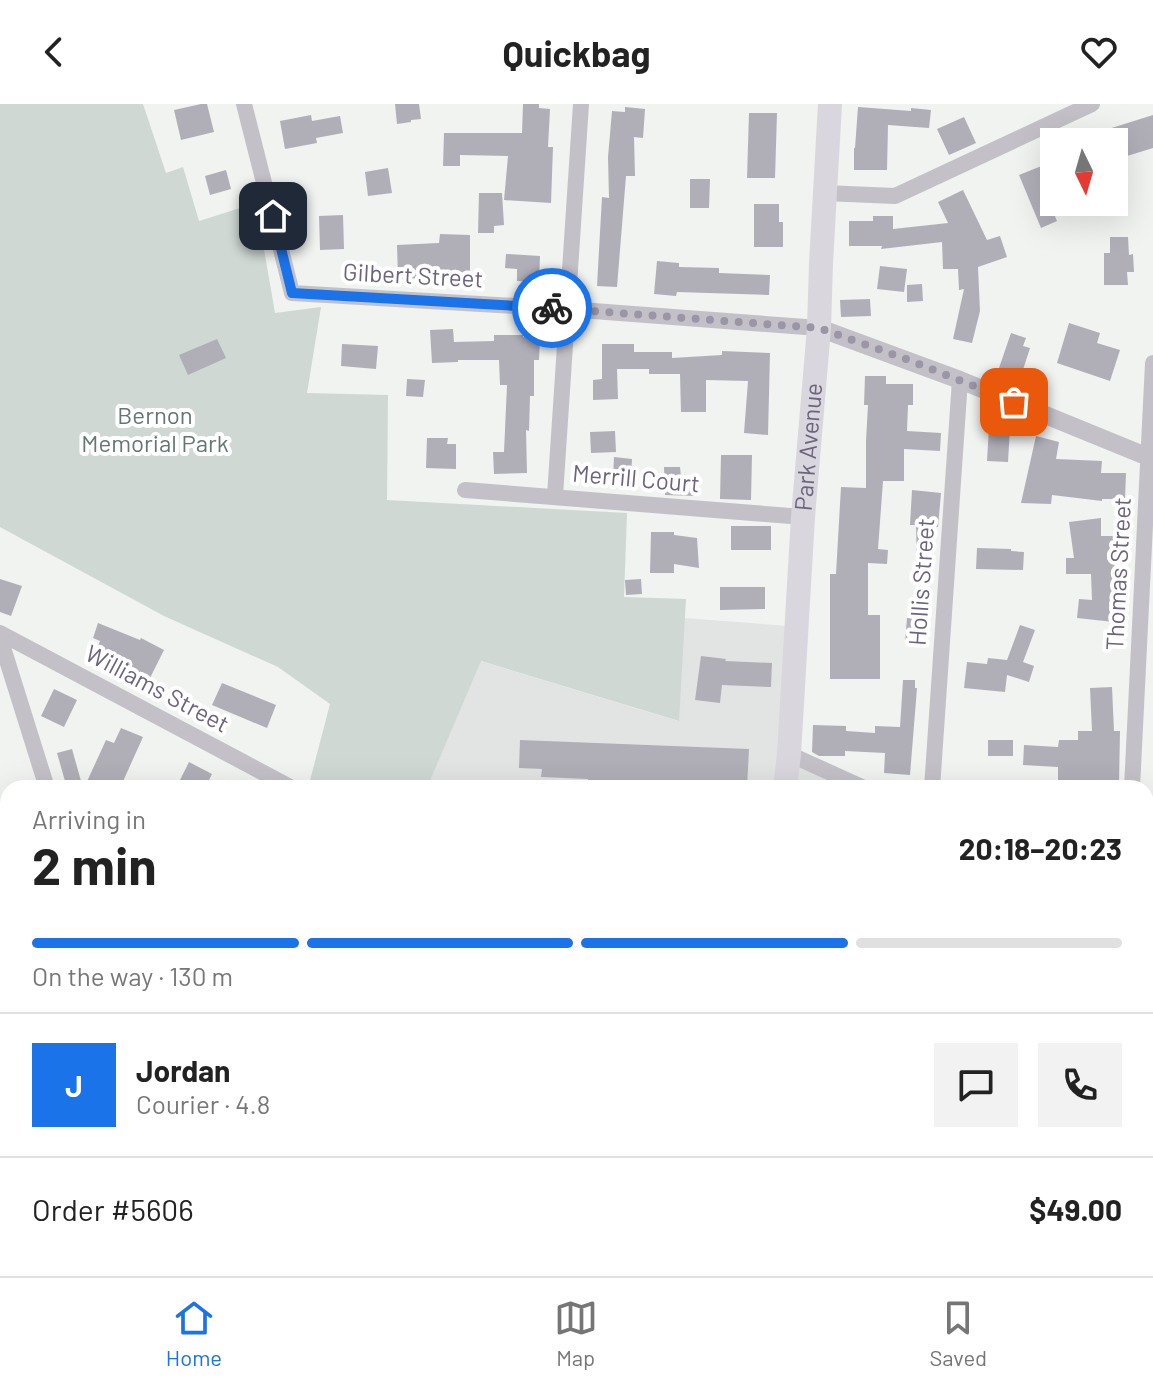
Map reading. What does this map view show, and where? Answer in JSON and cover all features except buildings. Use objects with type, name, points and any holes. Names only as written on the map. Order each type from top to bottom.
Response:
[{"type":"main road","name":"Park Avenue","points":[[786,780],[819,328],[830,104]]},
{"type":"street","name":"Gilbert Street","points":[[244,104],[292,293],[819,328]]},
{"type":"street","points":[[555,496],[581,104]]},
{"type":"street","points":[[824,193],[895,196],[1092,104]]},
{"type":"street","points":[[819,328],[960,380],[1151,458]]},
{"type":"street","name":"Thomas Street","points":[[1132,780],[1151,458],[1153,363]]},
{"type":"street","name":"Hollis Street","points":[[933,780],[960,380]]},
{"type":"street","name":"Merrill Court","points":[[465,490],[803,517]]},
{"type":"street","points":[[0,636],[45,780]]},
{"type":"street","name":"Williams Street","points":[[0,636],[277,780]]},
{"type":"street","points":[[789,754],[846,780]]},
{"type":"shaded area","points":[[684,618],[789,626],[780,750],[839,780],[430,780],[480,661],[678,721]]},
{"type":"green space","name":"Bernon Memorial Park","points":[[0,104],[143,104],[166,173],[183,167],[199,221],[256,203],[275,313],[321,307],[307,393],[388,395],[387,500],[627,513],[624,597],[686,599],[679,721],[481,661],[430,780],[310,780],[330,704],[278,667],[164,616],[0,527]]},
{"type":"way so far","points":[[552,308],[819,328],[1014,402]]},
{"type":"route","points":[[273,216],[292,293],[552,308]]}]
